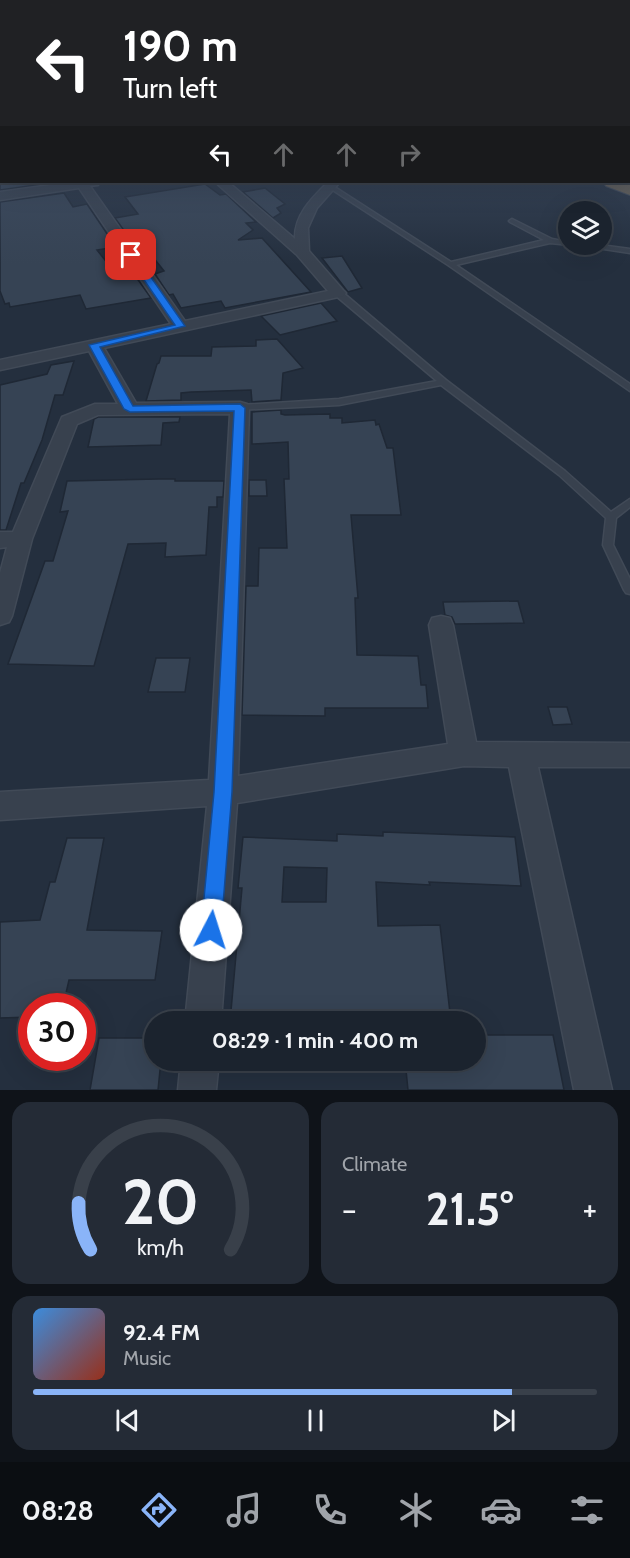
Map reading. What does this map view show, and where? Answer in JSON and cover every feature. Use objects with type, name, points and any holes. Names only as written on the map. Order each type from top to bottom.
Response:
[{"type":"highway","points":[[615,183],[630,189]]},
{"type":"street","points":[[0,196],[80,183]]},
{"type":"street","points":[[87,183],[181,326]]},
{"type":"street","points":[[0,365],[338,293],[302,252],[223,183]]},
{"type":"street","points":[[302,252],[301,228],[311,207],[332,184]]},
{"type":"street","points":[[94,345],[130,409]]},
{"type":"street","points":[[0,616],[11,539],[69,421],[95,410],[240,408],[223,792],[204,1011]]},
{"type":"street","points":[[441,625],[464,754]]},
{"type":"street","points":[[521,753],[593,1090]]},
{"type":"street","points":[[0,806],[223,792],[464,754],[630,755]]},
{"type":"street","points":[[197,1090],[199,1071]]},
{"type":"lane","points":[[332,184],[630,388]]},
{"type":"lane","points":[[512,221],[550,241],[558,242]]},
{"type":"lane","points":[[450,264],[550,241]]},
{"type":"lane","points":[[612,249],[630,251]]},
{"type":"lane","points":[[338,293],[443,382],[562,473],[611,517]]},
{"type":"lane","points":[[240,408],[339,402],[443,382]]},
{"type":"lane","points":[[630,502],[611,517],[608,545],[630,590]]},
{"type":"building","points":[[0,183],[50,183],[0,190]]},
{"type":"building","points":[[205,184],[220,195],[226,194],[256,222],[246,223],[253,230],[238,240],[262,238],[311,292],[225,308],[221,301],[181,308],[173,294],[169,295],[155,274],[164,271],[141,242],[133,243],[115,218],[138,214],[125,197]]},
{"type":"building","points":[[265,188],[285,204],[277,208],[281,213],[273,218],[243,192]]},
{"type":"building","points":[[64,193],[73,207],[87,204],[116,247],[97,250],[120,279],[136,277],[151,298],[86,309],[80,295],[10,307],[9,303],[5,304],[0,291],[0,202]]},
{"type":"building","points":[[342,256],[362,288],[348,292],[322,258]]},
{"type":"building","points":[[321,303],[337,321],[280,335],[261,316]]},
{"type":"building","points":[[277,339],[303,368],[283,373],[281,400],[252,402],[251,390],[181,393],[181,400],[146,401],[161,356],[211,356],[212,347],[256,346],[256,340]]},
{"type":"building","points":[[74,361],[63,395],[55,395],[42,440],[24,483],[21,483],[6,530],[0,530],[0,385],[47,374],[51,365]]},
{"type":"building","points":[[281,410],[281,414],[285,415],[330,414],[330,418],[342,418],[342,423],[375,420],[376,425],[379,424],[387,448],[393,448],[401,515],[351,515],[358,598],[355,598],[357,655],[418,656],[421,685],[426,685],[428,708],[325,708],[325,716],[242,715],[246,586],[258,586],[259,548],[287,548],[284,479],[289,479],[288,442],[252,444],[252,412]]},
{"type":"building","points":[[98,417],[180,417],[179,422],[163,423],[161,445],[88,447],[94,419]]},
{"type":"building","points":[[175,479],[175,481],[224,481],[223,497],[217,497],[217,507],[209,507],[206,555],[165,557],[166,543],[128,544],[94,666],[8,664],[45,561],[53,561],[68,511],[60,512],[67,481]]},
{"type":"building","points":[[249,480],[266,480],[267,496],[249,496]]},
{"type":"building","points":[[518,601],[524,623],[455,624],[452,617],[445,615],[443,602]]},
{"type":"building","points":[[156,658],[190,658],[185,692],[148,692]]},
{"type":"building","points":[[548,707],[567,707],[572,724],[553,725]]},
{"type":"building","points":[[383,832],[515,837],[521,886],[376,882],[378,926],[440,925],[450,1011],[231,1011],[242,888],[238,888],[243,837],[337,841],[337,834],[383,836]],"holes":[[[284,867],[327,868],[326,902],[282,902]]]},
{"type":"building","points":[[67,838],[104,838],[87,930],[162,931],[155,980],[69,980],[66,993],[18,993],[18,1017],[0,1018],[0,922],[40,920],[50,882],[55,882]]},
{"type":"building","points":[[486,1035],[553,1035],[564,1090],[408,1090],[406,1071],[486,1071]]},
{"type":"building","points":[[99,1038],[144,1038],[144,1071],[160,1071],[158,1090],[90,1090],[93,1071],[96,1071]]},
{"type":"route","points":[[131,255],[181,326],[94,345],[130,409],[240,408],[223,792],[211,930]]}]
